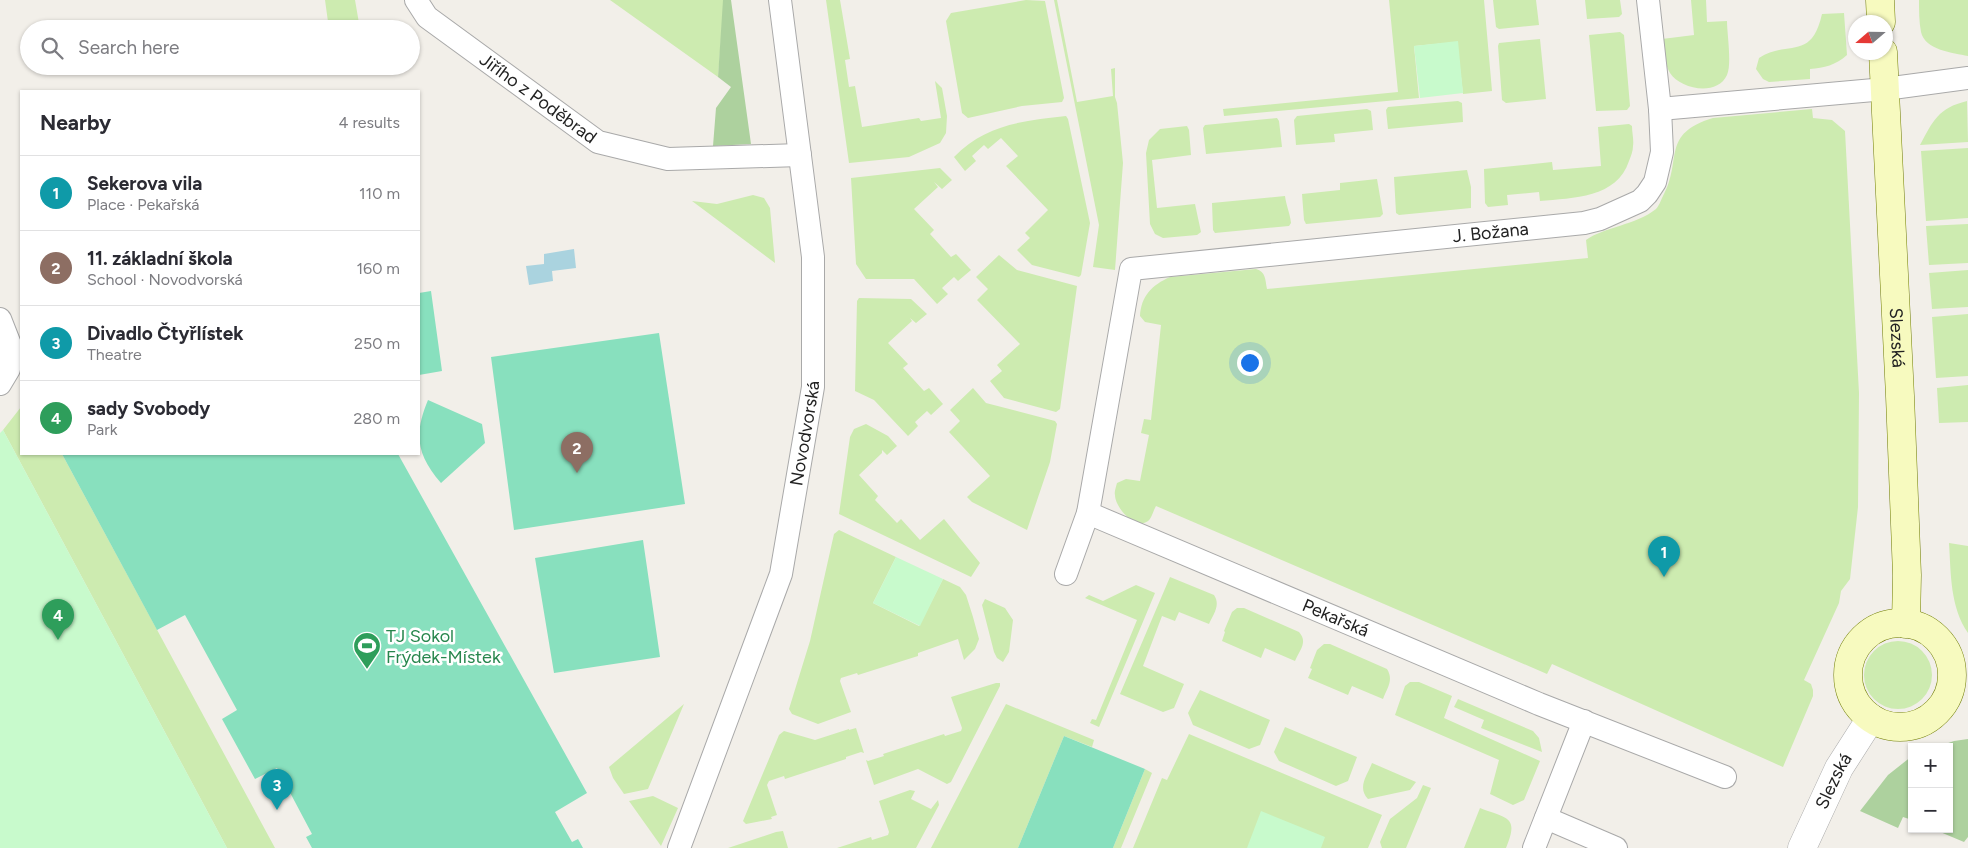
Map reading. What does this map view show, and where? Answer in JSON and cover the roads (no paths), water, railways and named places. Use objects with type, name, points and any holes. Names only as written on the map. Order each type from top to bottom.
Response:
[{"type":"main road","points":[[1880,0],[1881,15]]},
{"type":"main road","name":"Slezská","points":[[1883,60],[1900,396],[1907,575],[1906,624]]},
{"type":"main road","points":[[1890,624],[1906,624],[1921,628],[1934,636],[1944,648],[1959,694],[1930,717],[1916,725],[1900,727],[1885,725],[1871,718],[1860,708],[1852,695],[1848,680],[1849,664],[1855,650],[1864,638],[1876,629],[1890,624]]},
{"type":"street","name":"Jiřího z Poděbrad","points":[[416,0],[427,16],[598,142],[669,160],[800,155]]},
{"type":"street","name":"Novodvorská","points":[[679,848],[781,574],[813,387],[813,257],[780,0]]},
{"type":"street","name":"J. Božana","points":[[1088,512],[1131,269],[1584,223],[1600,220],[1640,201],[1655,182],[1662,152],[1660,109],[1648,0]]},
{"type":"street","points":[[1660,109],[1885,89],[1968,78]]},
{"type":"street","points":[[0,319],[10,347],[9,369],[0,384]]},
{"type":"street","points":[[1066,574],[1088,512]]},
{"type":"street","name":"Pekařská","points":[[1088,512],[1530,700],[1725,777]]},
{"type":"street","name":"Slezská","points":[[1802,848],[1839,768],[1871,718]]},
{"type":"street","points":[[1534,848],[1584,721]]},
{"type":"street","points":[[1546,818],[1616,848]]},
{"type":"water","points":[[574,249],[576,268],[552,271],[553,281],[529,285],[526,266],[544,264],[544,254]]},
{"type":"place","name":"11. základní škola","points":[[577,473]]},
{"type":"place","name":"Sekerova vila","points":[[1664,577]]},
{"type":"place","name":"sady Svobody","points":[[58,640]]},
{"type":"place","name":"TJ Sokol Frýdek-Místek","points":[[367,670]]},
{"type":"place","name":"Divadlo Čtyřlístek","points":[[277,810]]}]
